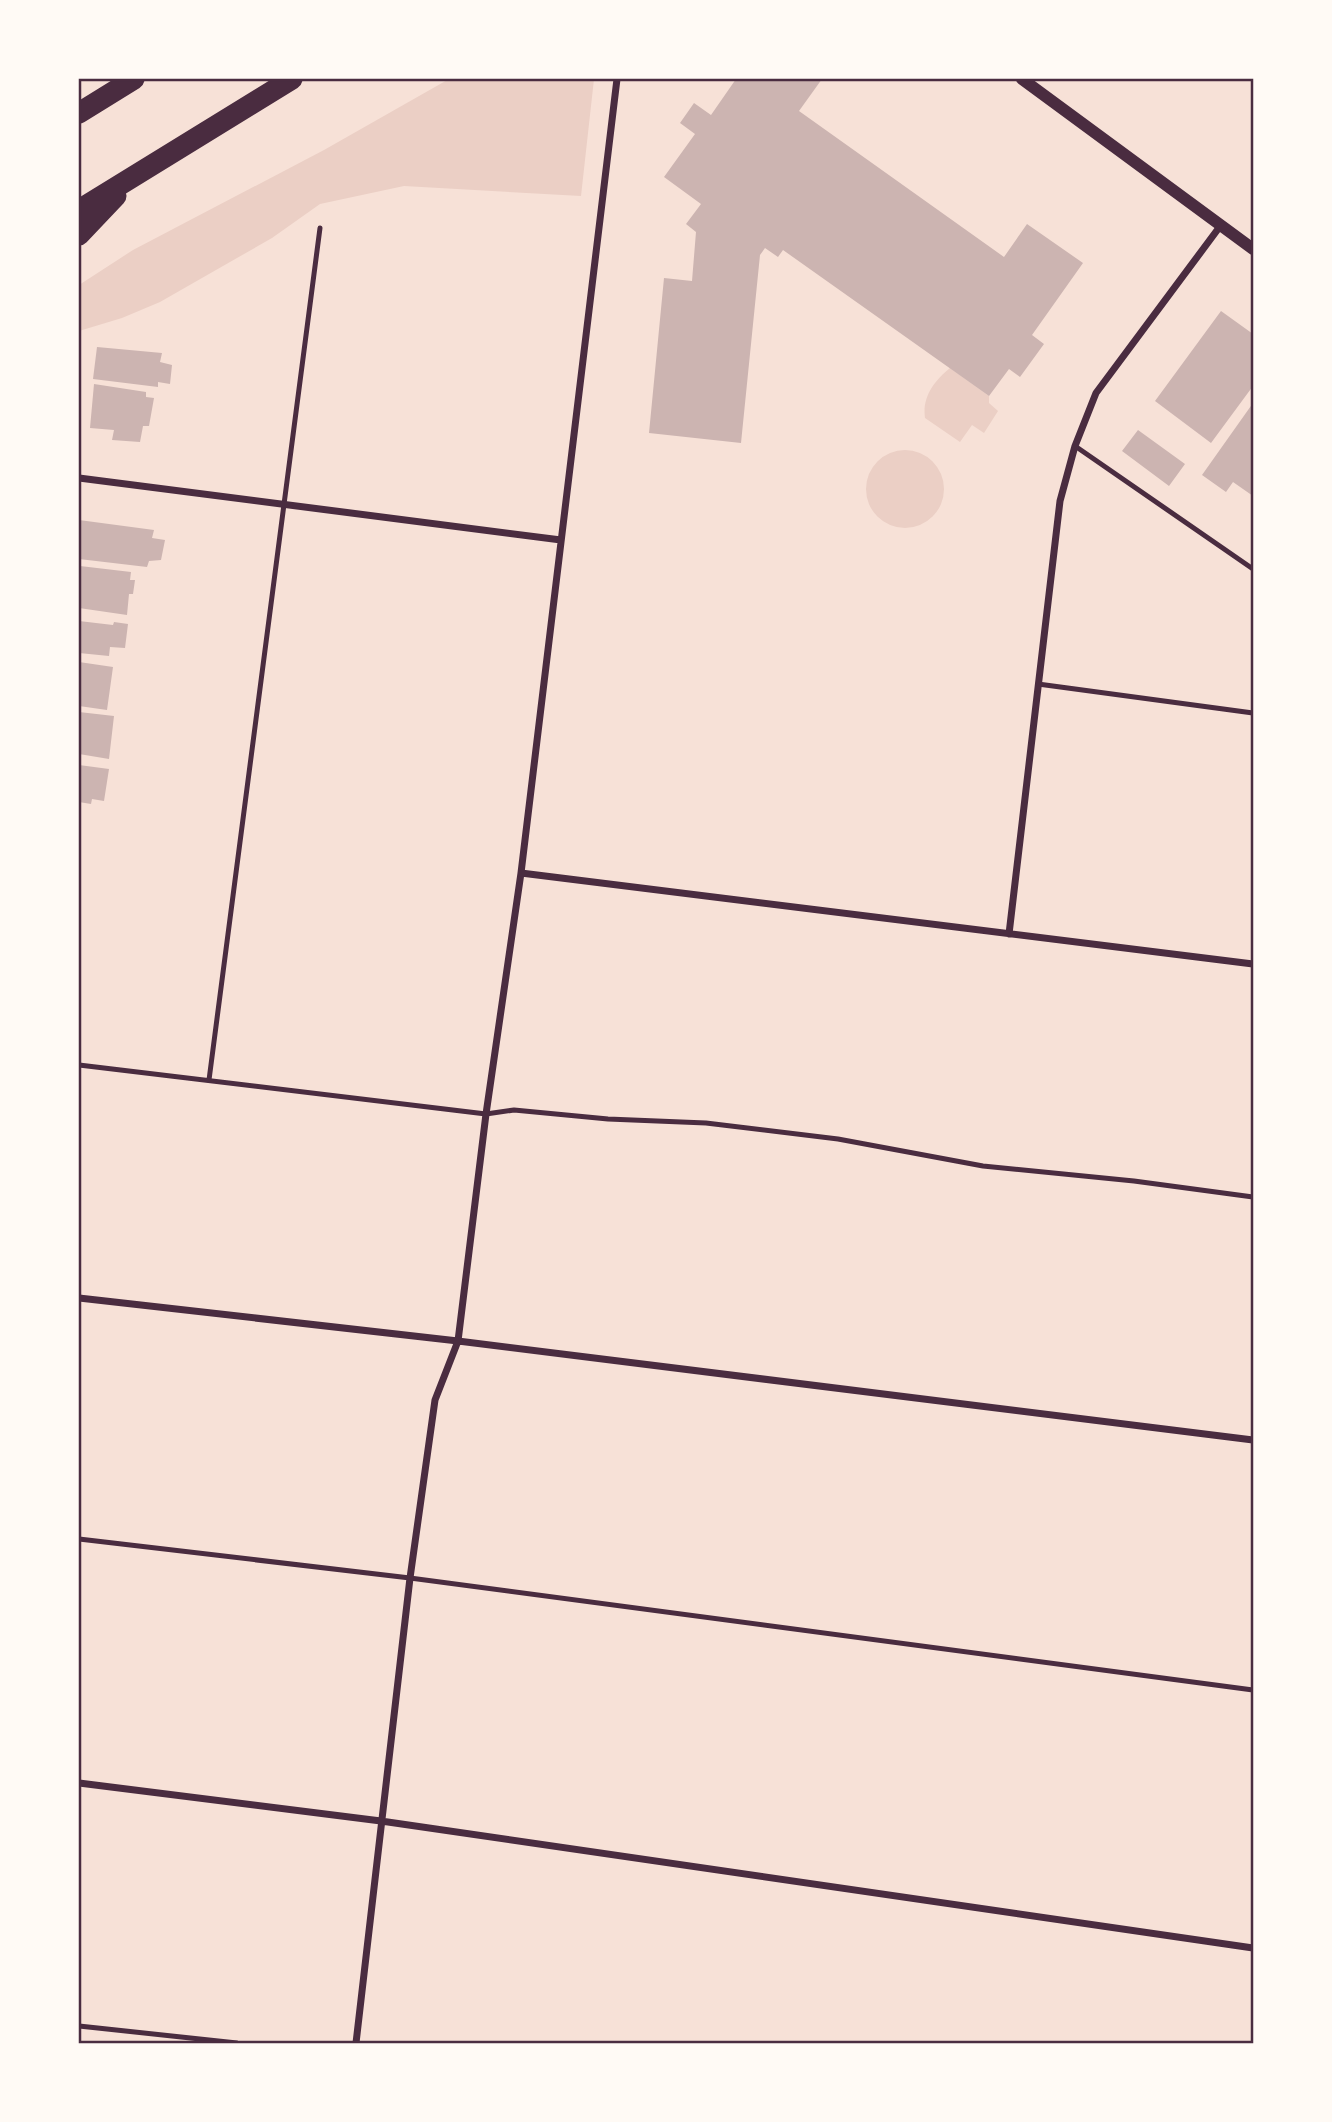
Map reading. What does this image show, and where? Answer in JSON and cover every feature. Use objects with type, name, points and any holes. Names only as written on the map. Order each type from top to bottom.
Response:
[{"type":"highway","points":[[79,113],[134,79]]},
{"type":"highway","points":[[79,210],[292,79]]},
{"type":"highway","points":[[79,235],[136,175]]},
{"type":"street","points":[[356,2043],[410,1578],[435,1401],[458,1341],[486,1114],[521,873],[617,79]]},
{"type":"street","points":[[1022,79],[1253,249]]},
{"type":"street","points":[[1009,933],[1060,501],[1075,446],[1096,393],[1221,225]]},
{"type":"street","points":[[79,478],[561,540]]},
{"type":"street","points":[[521,873],[1253,964]]},
{"type":"street","points":[[79,1298],[458,1341],[1253,1440]]},
{"type":"street","points":[[79,1783],[381,1821],[1253,1948]]},
{"type":"lane","points":[[209,1080],[320,228]]},
{"type":"lane","points":[[1075,446],[1253,569]]},
{"type":"lane","points":[[1038,684],[1253,713]]},
{"type":"lane","points":[[79,1065],[486,1114],[514,1110],[608,1119],[706,1123],[838,1139],[983,1166],[1133,1181],[1253,1197]]},
{"type":"lane","points":[[79,1539],[410,1578],[1253,1690]]},
{"type":"lane","points":[[79,2026],[237,2043]]},
{"type":"shaded area","points":[[449,79],[594,79],[581,196],[404,186],[320,204],[272,238],[160,302],[122,318],[79,331],[79,285],[133,250],[324,150]]},
{"type":"shaded area","points":[[950,368],[989,396],[989,403],[998,411],[984,433],[972,425],[960,442],[925,418],[925,403],[930,390]]},
{"type":"shaded area","points":[[897,450],[913,450],[927,456],[938,467],[944,481],[944,497],[938,511],[927,522],[913,528],[897,528],[883,522],[872,511],[866,497],[866,481],[872,467],[883,456]]},
{"type":"building","points":[[736,79],[822,79],[799,111],[1004,257],[1027,224],[1083,263],[1032,335],[1044,344],[1020,377],[1009,369],[989,396],[783,250],[778,257],[765,248],[760,255],[741,443],[649,433],[664,278],[692,281],[696,232],[686,224],[701,204],[664,177],[695,134],[680,123],[694,103],[711,115]]},
{"type":"building","points":[[1221,311],[1253,334],[1253,386],[1211,443],[1155,401]]},
{"type":"building","points":[[97,347],[162,353],[160,362],[172,365],[170,384],[158,382],[158,387],[93,379]]},
{"type":"building","points":[[94,384],[146,392],[146,397],[154,398],[149,426],[143,426],[140,442],[112,440],[114,430],[90,428]]},
{"type":"building","points":[[1253,403],[1253,496],[1233,482],[1226,492],[1202,475]]},
{"type":"building","points":[[1138,430],[1185,464],[1169,486],[1122,451]]},
{"type":"building","points":[[79,520],[154,530],[152,538],[165,540],[161,560],[149,561],[147,567],[79,559]]},
{"type":"building","points":[[80,566],[131,572],[130,580],[135,580],[133,594],[129,594],[127,615],[79,608]]},
{"type":"building","points":[[79,621],[128,624],[125,648],[110,647],[109,656],[79,653]]},
{"type":"building","points":[[79,662],[113,667],[107,710],[79,706]]},
{"type":"building","points":[[79,712],[114,716],[109,759],[79,754]]},
{"type":"building","points":[[79,765],[109,769],[104,801],[92,799],[91,804],[79,802]]}]
